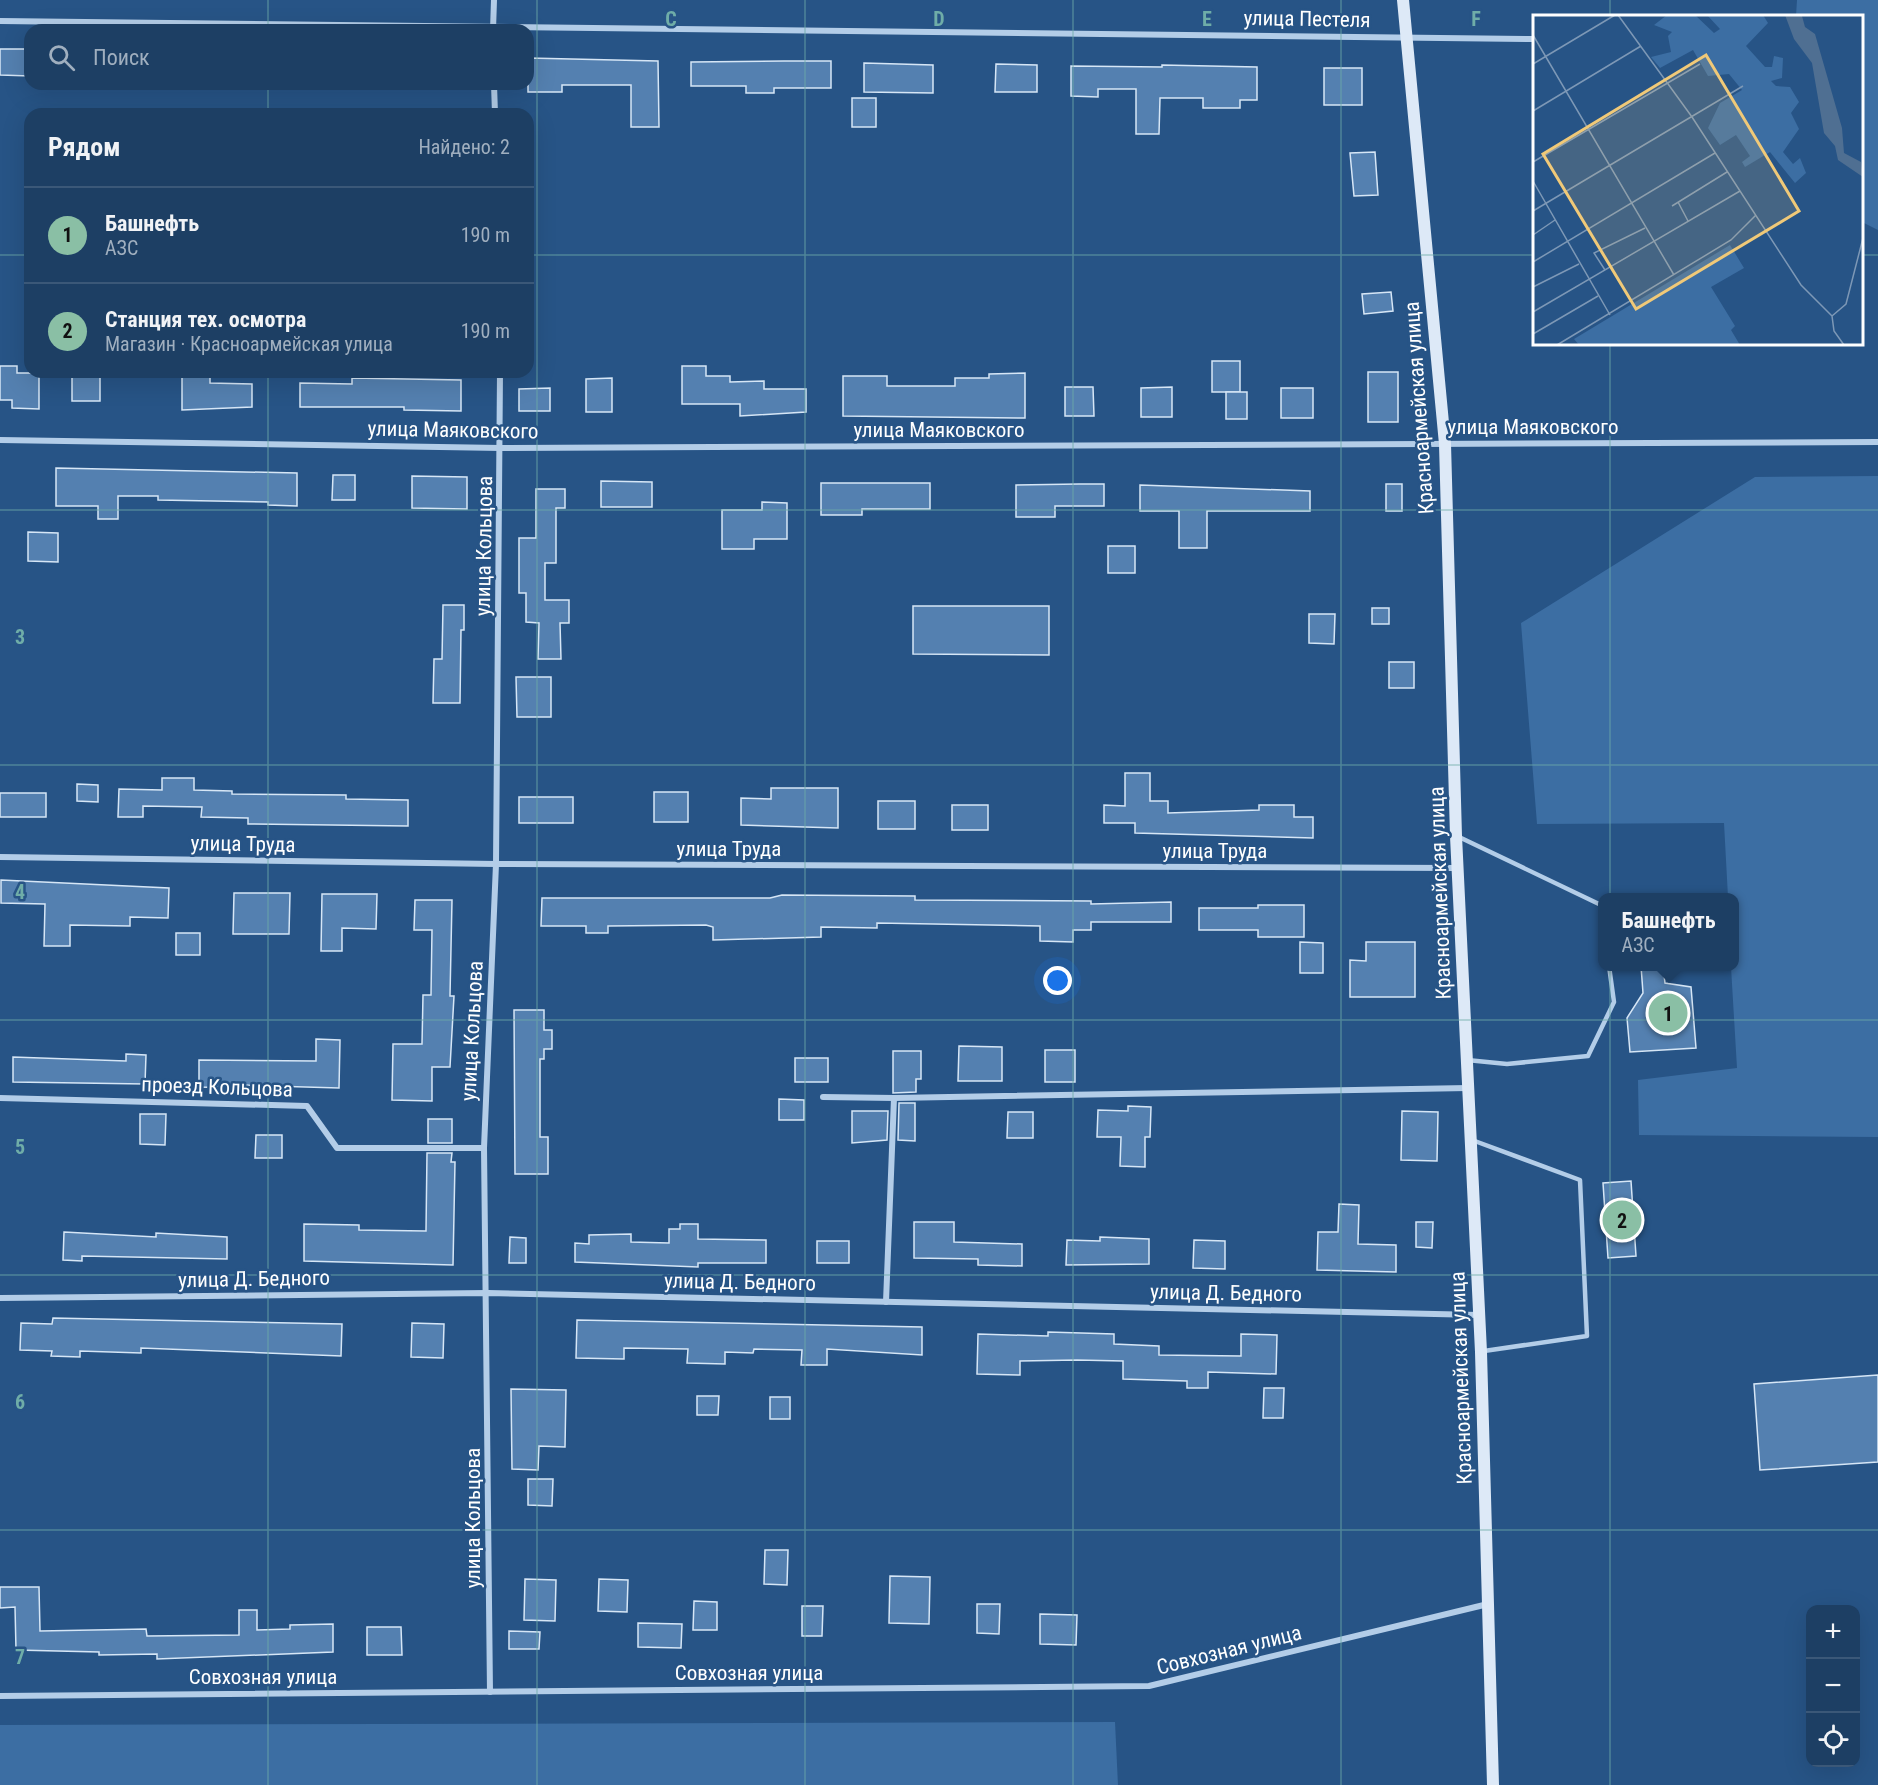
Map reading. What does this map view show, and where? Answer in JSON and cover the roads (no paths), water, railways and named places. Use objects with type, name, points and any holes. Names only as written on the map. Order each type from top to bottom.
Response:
[{"type":"main road","name":"Красноармейская улица","points":[[1404,0],[1445,444],[1456,836],[1481,1352],[1493,1785]]},
{"type":"street","points":[[493,24],[494,0]]},
{"type":"street","name":"улица Пестеля","points":[[0,21],[246,24]]},
{"type":"street","name":"улица Пестеля","points":[[534,27],[1533,39]]},
{"type":"street","points":[[494,90],[495,108]]},
{"type":"street","name":"улица Кольцова","points":[[490,1692],[488,1293],[484,1148],[496,864],[500,378]]},
{"type":"street","name":"улица Маяковского","points":[[0,440],[501,448],[1878,442]]},
{"type":"street","name":"улица Труда","points":[[0,857],[496,864],[1458,868]]},
{"type":"street","points":[[823,1097],[894,1098],[1468,1088]]},
{"type":"street","name":"проезд Кольцова","points":[[0,1098],[307,1106],[337,1148],[484,1148]]},
{"type":"street","points":[[886,1302],[894,1098]]},
{"type":"street","name":"улица Д. Бедного","points":[[0,1298],[488,1293],[1479,1315]]},
{"type":"street","name":"Совхозная улица","points":[[0,1696],[1149,1686],[1488,1604]]},
{"type":"lane","points":[[1456,836],[1598,904]]},
{"type":"lane","points":[[1467,1060],[1507,1064],[1588,1056],[1614,1002],[1611,971]]},
{"type":"lane","points":[[1471,1139],[1580,1180],[1587,1336],[1481,1352]]},
{"type":"place","name":"Башнефть","points":[[1668,1013]]},
{"type":"place","name":"Станция тех. осмотра","points":[[1622,1220]]}]
